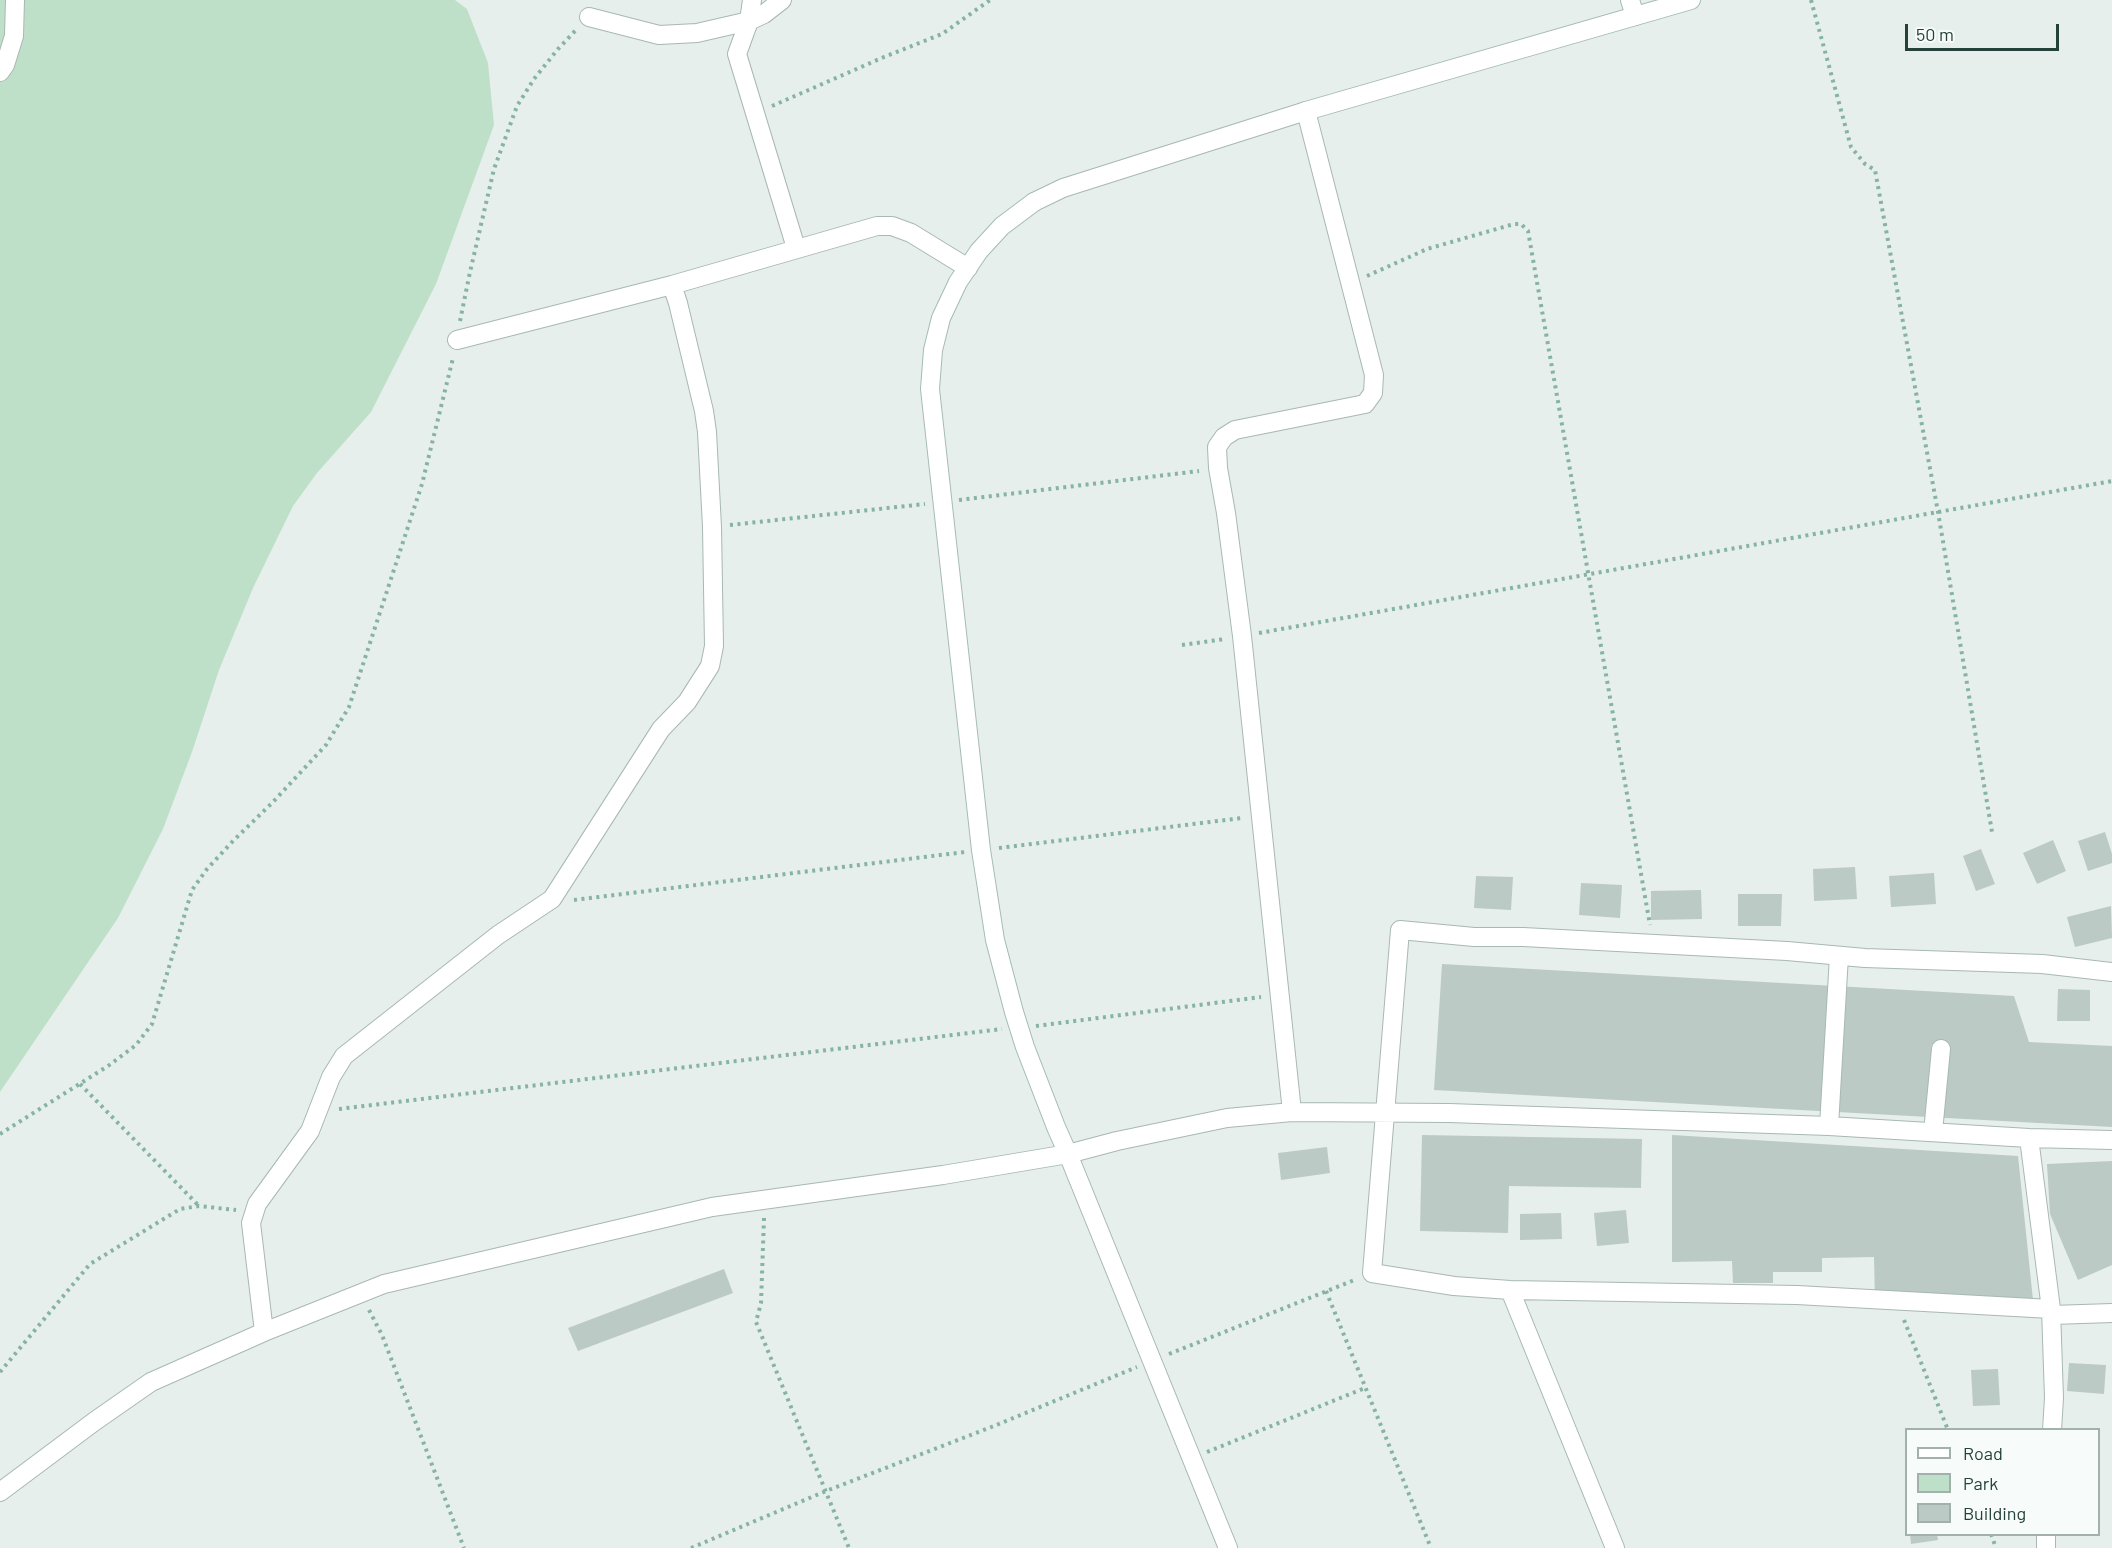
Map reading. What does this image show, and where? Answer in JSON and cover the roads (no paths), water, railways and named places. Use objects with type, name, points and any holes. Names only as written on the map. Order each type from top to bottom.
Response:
[{"type":"street","points":[[0,72],[5,65],[14,36],[15,0]]},
{"type":"street","points":[[752,0],[749,21],[737,54],[796,248]]},
{"type":"street","points":[[589,17],[659,34],[697,33],[749,21],[764,14],[782,0]]},
{"type":"street","points":[[1228,1548],[1056,1127],[1019,1028],[996,940],[981,850],[930,389],[933,350],[941,318],[958,282],[980,250],[1002,226],[1034,202],[1063,188],[1632,8],[1691,0]]},
{"type":"street","points":[[1292,1112],[1242,636],[1217,447],[1224,436],[1235,430],[1365,404],[1373,393],[1374,375],[1306,111]]},
{"type":"street","points":[[457,340],[672,285],[877,226],[892,226],[911,233],[968,268]]},
{"type":"street","points":[[264,1332],[251,1223],[257,1204],[310,1131],[331,1077],[344,1056],[498,935],[552,899],[661,729],[687,702],[710,666],[714,646],[712,527],[704,411],[672,285]]},
{"type":"street","points":[[2112,972],[2042,964],[1839,956],[1523,937],[1474,937],[1400,930],[1372,1273],[1454,1286],[1510,1290],[1797,1294],[2052,1312],[2112,1313]]},
{"type":"street","points":[[1829,1126],[1839,956]]},
{"type":"street","points":[[1933,1132],[1941,1049]]},
{"type":"street","points":[[0,1492],[151,1382],[264,1332],[384,1284],[712,1208],[943,1175],[1068,1154],[1117,1141],[1227,1118],[1292,1112],[1449,1113],[1829,1126],[2029,1138],[2112,1140]]},
{"type":"street","points":[[2029,1138],[2052,1312],[2054,1398],[2052,1428]]},
{"type":"street","points":[[1510,1290],[1615,1548]]}]
